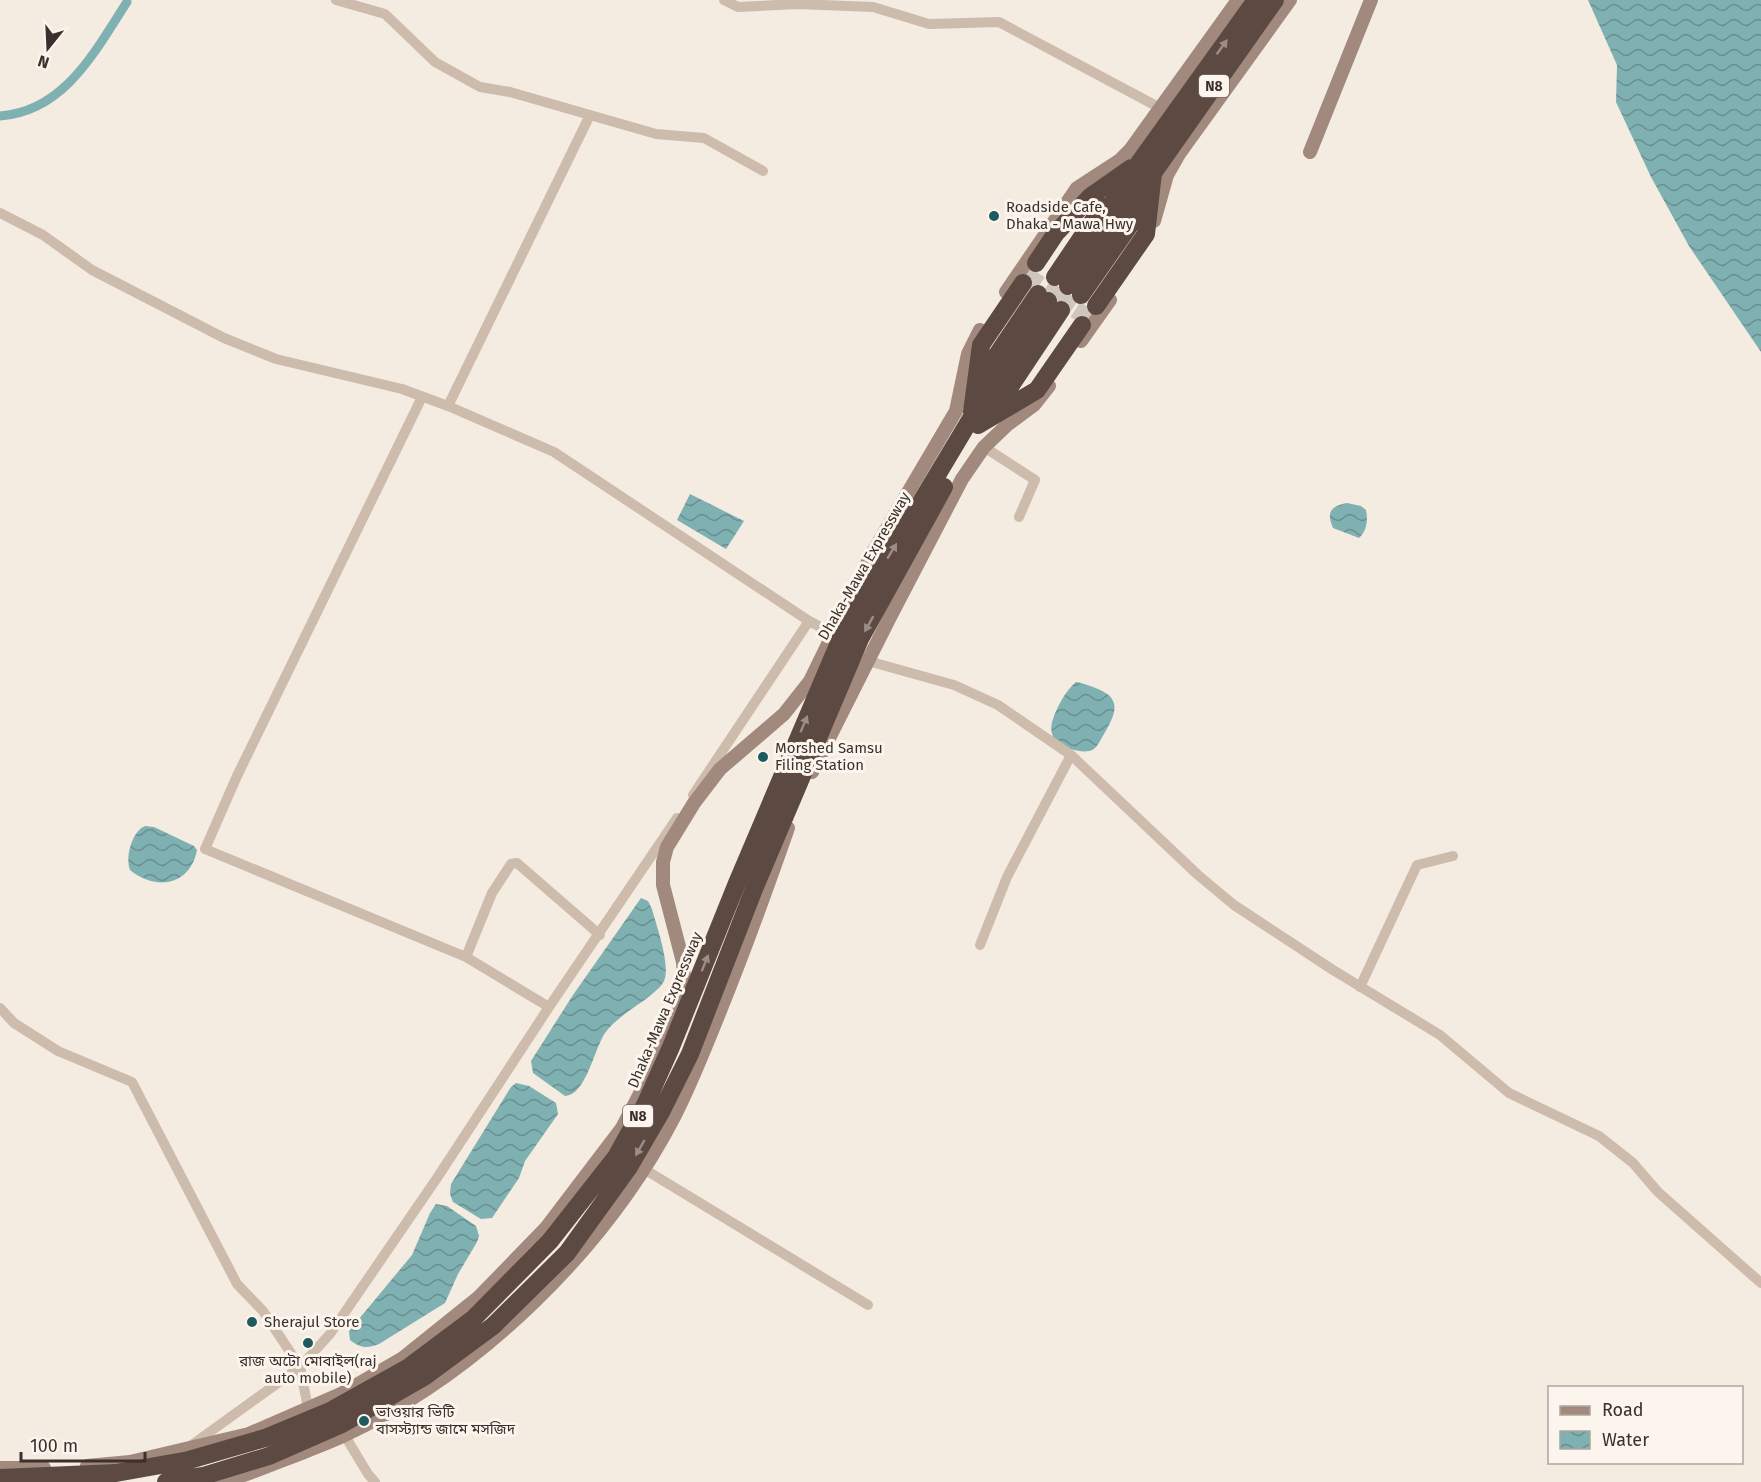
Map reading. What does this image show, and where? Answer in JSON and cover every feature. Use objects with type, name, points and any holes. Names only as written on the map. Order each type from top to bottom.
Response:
[{"type":"highway","name":"N8","points":[[1066,284],[1133,188],[1256,0]]},
{"type":"highway","name":"N8","points":[[1066,284],[1133,188],[1275,0]]},
{"type":"highway","name":"N8","points":[[1066,284],[1056,233],[1133,188]]},
{"type":"highway","name":"N8","points":[[1066,284],[1133,188]]},
{"type":"highway","name":"N8","points":[[1066,284],[1133,188]]},
{"type":"highway","name":"Dhaka-Mawa Expressway","points":[[977,378],[1052,304]]},
{"type":"highway","name":"Dhaka-Mawa Expressway","points":[[977,378],[1052,304]]},
{"type":"highway","name":"Dhaka-Mawa Expressway","points":[[166,1482],[203,1476],[269,1456],[342,1424],[414,1383],[493,1326],[567,1253],[629,1167],[676,1083],[690,1054],[754,889],[860,639],[995,413],[1052,304]]},
{"type":"highway","name":"Dhaka-Mawa Expressway","points":[[0,1478],[116,1473],[171,1464],[265,1438],[330,1411],[409,1367],[473,1318],[550,1240],[616,1156],[646,1103],[844,631],[995,413],[1052,304]]},
{"type":"highway","name":"Dhaka-Mawa Expressway","points":[[995,413],[1034,387],[1052,304]]},
{"type":"highway","name":"Dhaka-Mawa Expressway","points":[[977,378],[995,413]]},
{"type":"street","points":[[336,0],[385,14],[435,62],[480,87],[510,92],[656,134],[704,138],[763,171]]},
{"type":"street","points":[[724,0],[738,7],[797,4],[873,7],[929,24],[999,22],[1162,109]]},
{"type":"street","points":[[0,1468],[70,1468],[130,1462],[249,1434],[341,1394],[403,1358],[479,1297],[546,1228],[622,1128],[644,1086],[681,999],[684,983],[681,951],[663,885],[663,862],[667,847],[694,803],[720,769],[784,714],[800,695],[823,657],[832,633],[873,552],[956,411],[968,354],[981,330],[1077,189],[1120,160],[1130,150],[1162,109],[1238,0]]},
{"type":"street","points":[[222,1482],[345,1436],[388,1413],[486,1346],[540,1296],[596,1234],[644,1169],[693,1078],[813,770],[962,479],[984,447],[1006,425],[1034,405],[1126,277],[1145,248],[1167,175],[1179,154],[1290,0]]},
{"type":"street","points":[[1311,152],[1371,0]]},
{"type":"street","points":[[448,406],[590,115]]},
{"type":"street","points":[[0,213],[43,235],[102,276],[224,338],[276,359],[402,389],[448,406],[554,452],[808,621],[832,633]]},
{"type":"street","points":[[422,397],[237,776],[205,849],[466,957],[549,1007]]},
{"type":"street","points":[[984,447],[1035,480],[1019,517]]},
{"type":"street","points":[[184,1450],[300,1367],[330,1334],[437,1178],[549,1007],[600,935],[808,621]]},
{"type":"street","points":[[868,661],[954,685],[998,705],[1071,755],[1198,875],[1234,905],[1360,987],[1440,1035],[1509,1093],[1599,1136],[1634,1163],[1658,1192],[1761,1283]]},
{"type":"street","points":[[980,945],[1007,877],[1071,755]]},
{"type":"street","points":[[1360,987],[1417,865],[1453,856]]},
{"type":"street","points":[[466,957],[492,893],[514,862],[600,935]]},
{"type":"street","points":[[0,1008],[14,1023],[58,1051],[132,1082],[237,1284],[263,1311],[300,1367],[308,1408]]},
{"type":"street","points":[[644,1169],[868,1305]]},
{"type":"street","points":[[345,1436],[375,1482]]},
{"type":"water","points":[[1588,0],[1761,0],[1761,352],[1689,246],[1651,177],[1616,102],[1617,65]]},
{"type":"water","points":[[690,494],[744,521],[726,549],[677,520]]},
{"type":"water","points":[[1347,503],[1361,506],[1366,510],[1366,525],[1359,538],[1333,528],[1330,518],[1331,511]]},
{"type":"water","points":[[1076,682],[1106,693],[1114,703],[1114,714],[1108,727],[1096,747],[1089,751],[1078,751],[1061,745],[1054,739],[1051,731],[1058,706]]},
{"type":"water","points":[[145,826],[154,827],[194,846],[197,850],[193,862],[180,878],[161,882],[150,881],[130,870],[128,859],[133,839],[136,833]]},
{"type":"water","points":[[641,898],[648,901],[652,909],[666,965],[664,981],[653,993],[611,1026],[601,1040],[579,1088],[565,1096],[533,1073],[531,1061],[573,995]]},
{"type":"water","points":[[516,1083],[529,1086],[556,1103],[558,1114],[525,1161],[519,1178],[492,1218],[481,1219],[453,1202],[450,1194],[451,1184],[511,1087]]},
{"type":"water","points":[[436,1204],[447,1206],[476,1226],[479,1236],[445,1303],[379,1344],[371,1347],[357,1345],[350,1340],[349,1331],[412,1255]]},
{"type":"waterway","points":[[0,116],[23,112],[43,103],[60,91],[90,58],[127,2]]},
{"type":"tunnel","points":[[1027,287],[1041,267]]},
{"type":"tunnel","points":[[1048,301],[1061,281]]},
{"type":"tunnel","points":[[1061,310],[1074,290]]},
{"type":"tunnel","points":[[1078,322],[1091,302]]},
{"type":"place","name":"Roadside Cafe, Dhaka - Mawa Hwy","points":[[994,216]]},
{"type":"place","name":"Morshed Samsu Filing Station","points":[[763,757]]},
{"type":"place","name":"Sherajul Store","points":[[252,1322]]},
{"type":"place","name":"রাজ অটো মোবাইল(raj auto mobile)","points":[[308,1343]]},
{"type":"place","name":"ভাওয়ার ভিটি বাসস্ট্যান্ড জামে মসজিদ","points":[[364,1421]]}]
